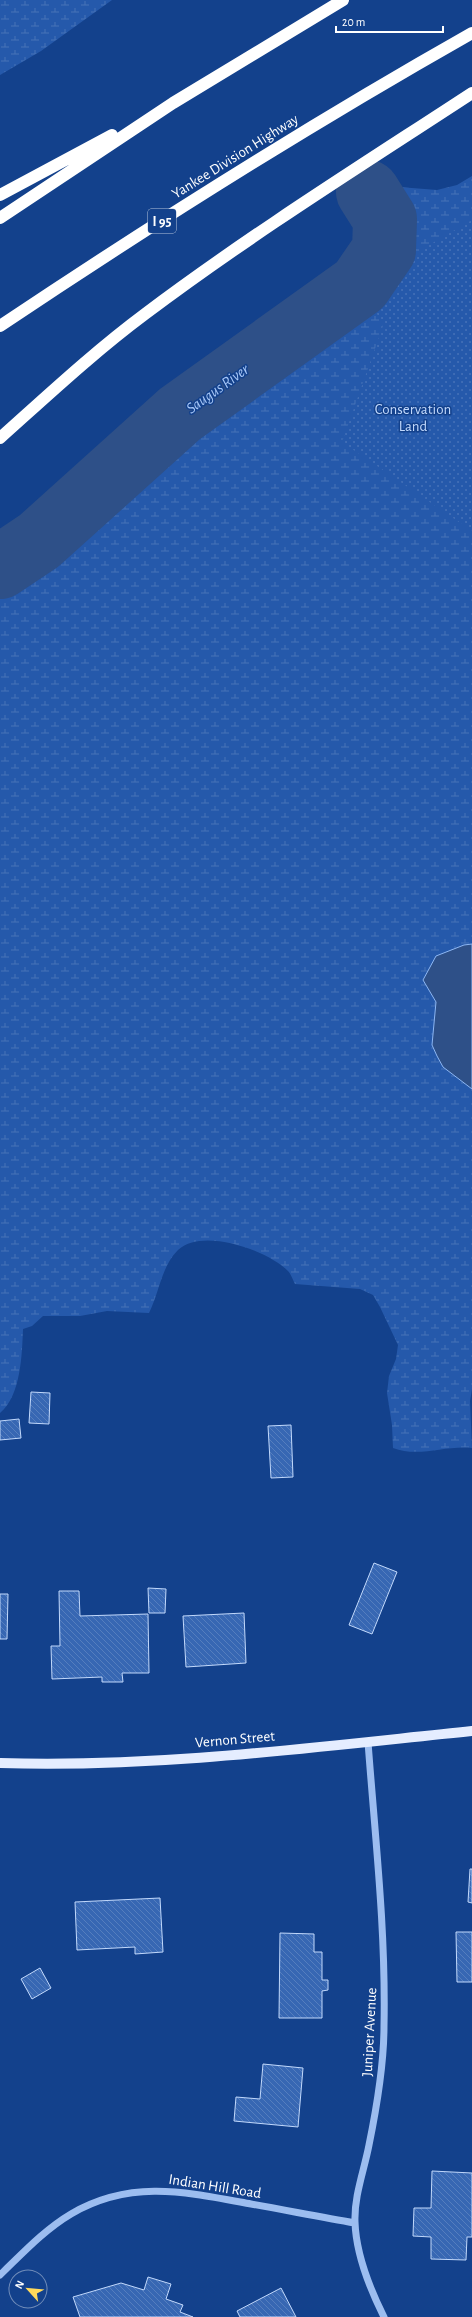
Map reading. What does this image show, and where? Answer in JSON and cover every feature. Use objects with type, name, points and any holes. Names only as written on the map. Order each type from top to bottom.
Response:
[{"type":"highway","points":[[0,218],[173,103],[343,0]]},
{"type":"highway","name":"Yankee Division Highway","points":[[0,326],[229,178],[325,119],[472,33]]},
{"type":"highway","points":[[0,438],[91,358],[178,289],[472,93]]},
{"type":"highway","points":[[0,195],[173,103]]},
{"type":"main road","name":"Vernon Street","points":[[0,1763],[39,1764],[198,1757],[472,1731]]},
{"type":"street","name":"Juniper Avenue","points":[[368,1742],[384,1959],[384,2027],[380,2079],[369,2145],[355,2206],[355,2224],[357,2245],[365,2271],[384,2317]]},
{"type":"street","name":"Indian Hill Road","points":[[0,2275],[37,2240],[70,2214],[102,2200],[150,2190],[192,2193],[355,2224]]},
{"type":"green space","points":[[0,0],[112,0],[41,51],[0,75]]},
{"type":"green space","points":[[472,176],[472,944],[464,945],[423,980],[436,1002],[432,1045],[443,1067],[472,1089],[472,1389],[470,1401],[472,1448],[452,1448],[413,1452],[393,1448],[392,1425],[387,1393],[389,1376],[396,1359],[398,1345],[373,1295],[360,1289],[295,1284],[288,1271],[278,1263],[250,1249],[218,1241],[189,1243],[178,1250],[164,1271],[149,1313],[107,1311],[80,1316],[43,1316],[32,1326],[23,1329],[21,1362],[16,1386],[7,1406],[0,1413],[0,551],[59,505],[111,456],[287,315],[313,297],[331,289],[342,273],[353,248],[356,231],[352,216],[399,187],[437,190],[457,185]]},
{"type":"green space","name":"Conservation Land","points":[[472,220],[472,531],[342,442],[383,326],[362,284]]},
{"type":"shaded area","points":[[472,944],[472,1089],[443,1067],[432,1045],[436,1002],[423,980],[436,956],[464,945]]},
{"type":"building","points":[[31,1392],[50,1393],[49,1424],[29,1423]]},
{"type":"building","points":[[19,1419],[21,1438],[0,1440],[0,1421]]},
{"type":"building","points":[[291,1425],[293,1477],[271,1478],[268,1426]]},
{"type":"building","points":[[374,1563],[397,1572],[372,1634],[349,1625]]},
{"type":"building","points":[[148,1588],[166,1589],[165,1613],[149,1613]]},
{"type":"building","points":[[59,1591],[79,1591],[80,1616],[148,1614],[149,1673],[122,1673],[123,1682],[102,1682],[102,1677],[52,1679],[51,1646],[60,1646]]},
{"type":"building","points":[[0,1594],[8,1594],[7,1639],[0,1639]]},
{"type":"building","points":[[244,1613],[246,1663],[186,1667],[183,1616]]},
{"type":"building","points":[[470,1869],[472,1869],[472,1903],[468,1902]]},
{"type":"building","points":[[160,1898],[163,1952],[135,1954],[135,1947],[77,1950],[75,1902]]},
{"type":"building","points":[[456,1932],[472,1932],[472,1982],[457,1982]]},
{"type":"building","points":[[280,1933],[314,1934],[314,1952],[322,1952],[322,1980],[328,1980],[328,1990],[322,1991],[322,2018],[279,2018]]},
{"type":"building","points":[[40,1968],[51,1988],[32,1999],[21,1979]]},
{"type":"building","points":[[263,2064],[303,2068],[298,2127],[234,2121],[236,2097],[260,2099]]},
{"type":"building","points":[[432,2171],[472,2173],[472,2237],[467,2237],[466,2260],[431,2259],[431,2237],[413,2236],[414,2208],[431,2208]]},
{"type":"building","points":[[148,2277],[171,2284],[166,2299],[183,2305],[180,2312],[193,2317],[80,2317],[73,2297],[121,2283],[144,2290]]},
{"type":"building","points":[[281,2288],[296,2317],[240,2317],[237,2311]]},
{"type":"waterway","name":"Saugus River","points":[[0,567],[39,541],[180,414],[360,285],[384,250],[385,219],[368,192]]}]
